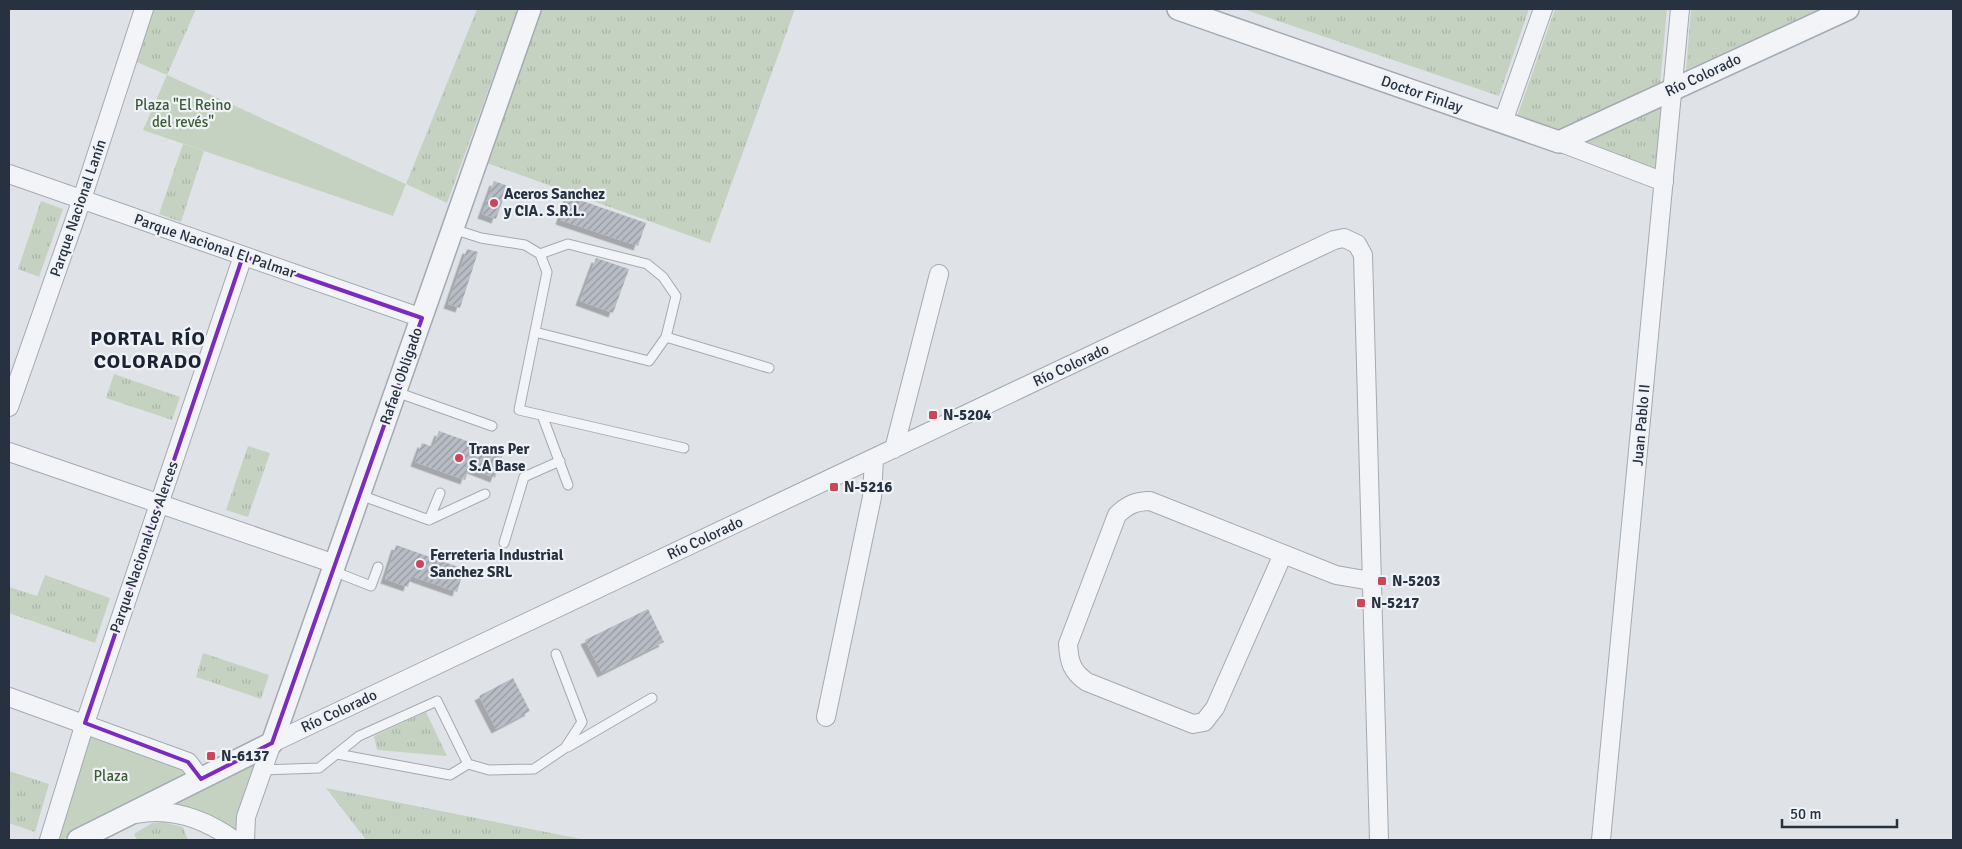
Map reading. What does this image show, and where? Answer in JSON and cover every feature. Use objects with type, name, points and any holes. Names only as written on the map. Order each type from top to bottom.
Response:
[{"type":"street","name":"Parque Nacional Lanín","points":[[9,407],[82,199],[144,9]]},
{"type":"street","name":"Rafael Obligado","points":[[272,743],[530,9]]},
{"type":"street","name":"Doctor Finlay","points":[[1178,9],[1503,122],[1664,182]]},
{"type":"street","points":[[1503,122],[1543,9]]},
{"type":"street","name":"Juan Pablo II","points":[[1601,840],[1680,9]]},
{"type":"street","name":"Río Colorado","points":[[1559,142],[1848,9]]},
{"type":"street","name":"Parque Nacional El Palmar","points":[[9,174],[422,318]]},
{"type":"street","name":"Río Colorado","points":[[78,840],[272,743],[1334,240],[1344,238],[1354,241],[1363,255],[1371,581]]},
{"type":"street","name":"Parque Nacional Los Alerces","points":[[49,840],[85,723],[243,256]]},
{"type":"street","points":[[894,449],[939,274]]},
{"type":"street","points":[[9,452],[334,568]]},
{"type":"street","points":[[826,717],[872,497],[874,458]]},
{"type":"street","points":[[1283,554],[1215,708],[1204,722],[1193,724],[1087,682],[1077,676],[1069,662],[1068,644],[1117,515],[1125,507],[1138,501],[1150,501],[1336,575],[1371,581],[1379,840]]},
{"type":"street","points":[[9,697],[85,723],[188,762],[201,779]]},
{"type":"street","points":[[245,840],[246,817],[272,743]]},
{"type":"street","points":[[129,815],[146,812],[176,814],[203,822],[234,840]]},
{"type":"lane","points":[[453,228],[481,238],[525,244],[540,254],[547,272],[519,410],[684,448]]},
{"type":"lane","points":[[535,332],[650,360],[666,338],[676,296],[663,277],[647,264],[568,244],[540,254]]},
{"type":"lane","points":[[666,338],[769,368]]},
{"type":"lane","points":[[396,392],[492,426]]},
{"type":"lane","points":[[542,415],[568,485]]},
{"type":"lane","points":[[504,543],[524,477],[560,461]]},
{"type":"lane","points":[[429,520],[440,493]]},
{"type":"lane","points":[[360,495],[429,520],[485,494]]},
{"type":"lane","points":[[334,568],[371,586],[378,567]]},
{"type":"lane","points":[[556,654],[582,722],[565,748]]},
{"type":"lane","points":[[337,754],[450,775],[468,764],[489,770],[534,770],[565,748],[652,698]]},
{"type":"lane","points":[[262,770],[319,768],[359,736],[438,701],[468,764]]},
{"type":"highlighted area","points":[[243,256],[422,318],[272,743],[201,779],[188,762],[85,723]]},
{"type":"green space","points":[[152,9],[196,9],[167,75],[134,61]]},
{"type":"green space","points":[[477,9],[518,9],[447,203],[406,184]]},
{"type":"green space","points":[[539,9],[795,9],[710,243],[484,162]]},
{"type":"green space","points":[[1243,9],[1529,9],[1499,96]]},
{"type":"green space","points":[[1555,9],[1667,9],[1660,85],[1558,131],[1517,117]]},
{"type":"green space","points":[[1691,9],[1820,9],[1686,70]]},
{"type":"green space","name":"Plaza \"El Reino del revés\"","points":[[167,75],[406,184],[393,216],[143,130]]},
{"type":"green space","points":[[1661,107],[1657,171],[1580,142]]},
{"type":"green space","points":[[183,144],[204,151],[181,222],[159,214]]},
{"type":"green space","points":[[41,201],[63,209],[39,277],[18,269]]},
{"type":"green space","points":[[114,374],[180,397],[172,420],[106,398]]},
{"type":"green space","points":[[248,446],[270,453],[248,517],[226,510]]},
{"type":"green space","points":[[45,575],[110,598],[95,643],[9,613],[9,587],[37,596]]},
{"type":"green space","points":[[203,653],[269,675],[261,699],[196,677]]},
{"type":"green space","points":[[426,712],[447,756],[377,750],[374,736]]},
{"type":"green space","name":"Plaza","points":[[88,730],[186,766],[192,776],[61,840],[55,840]]},
{"type":"green space","name":"Plaza","points":[[262,757],[241,840],[161,806]]},
{"type":"green space","points":[[9,771],[49,784],[35,832],[9,823]]},
{"type":"green space","points":[[326,788],[586,840],[366,840]]},
{"type":"green space","points":[[163,822],[183,827],[188,840],[137,840],[134,834],[152,823]]},
{"type":"building","name":"Aceros Sanchez y CIA. S.R.L.","points":[[494,181],[508,186],[496,219],[482,214]]},
{"type":"building","points":[[568,196],[646,223],[638,246],[560,220]]},
{"type":"building","points":[[467,249],[478,252],[460,308],[448,304]]},
{"type":"building","points":[[596,258],[629,269],[613,313],[580,301]]},
{"type":"building","name":"Trans Per S.A Base","points":[[439,431],[503,454],[495,478],[469,468],[465,480],[415,462],[422,443],[433,447]]},
{"type":"building","name":"Ferreteria Industrial Sanchez SRL","points":[[396,545],[464,569],[457,592],[411,576],[408,587],[385,579]]},
{"type":"building","points":[[648,609],[664,642],[602,673],[585,640]]},
{"type":"building","points":[[513,678],[530,711],[496,729],[479,696]]},
{"type":"place","name":"Aceros Sanchez y CIA. S.R.L.","points":[[494,203]]},
{"type":"place","name":"N-5204","points":[[933,415]]},
{"type":"place","name":"Trans Per S.A Base","points":[[459,458]]},
{"type":"place","name":"N-5216","points":[[834,487]]},
{"type":"place","name":"Ferreteria Industrial Sanchez SRL","points":[[420,564]]},
{"type":"place","name":"N-5203","points":[[1382,581]]},
{"type":"place","name":"N-5217","points":[[1361,603]]},
{"type":"place","name":"N-6137","points":[[211,756]]},
{"type":"district","name":"PORTAL RÍO COLORADO","points":[[148,350]]}]
